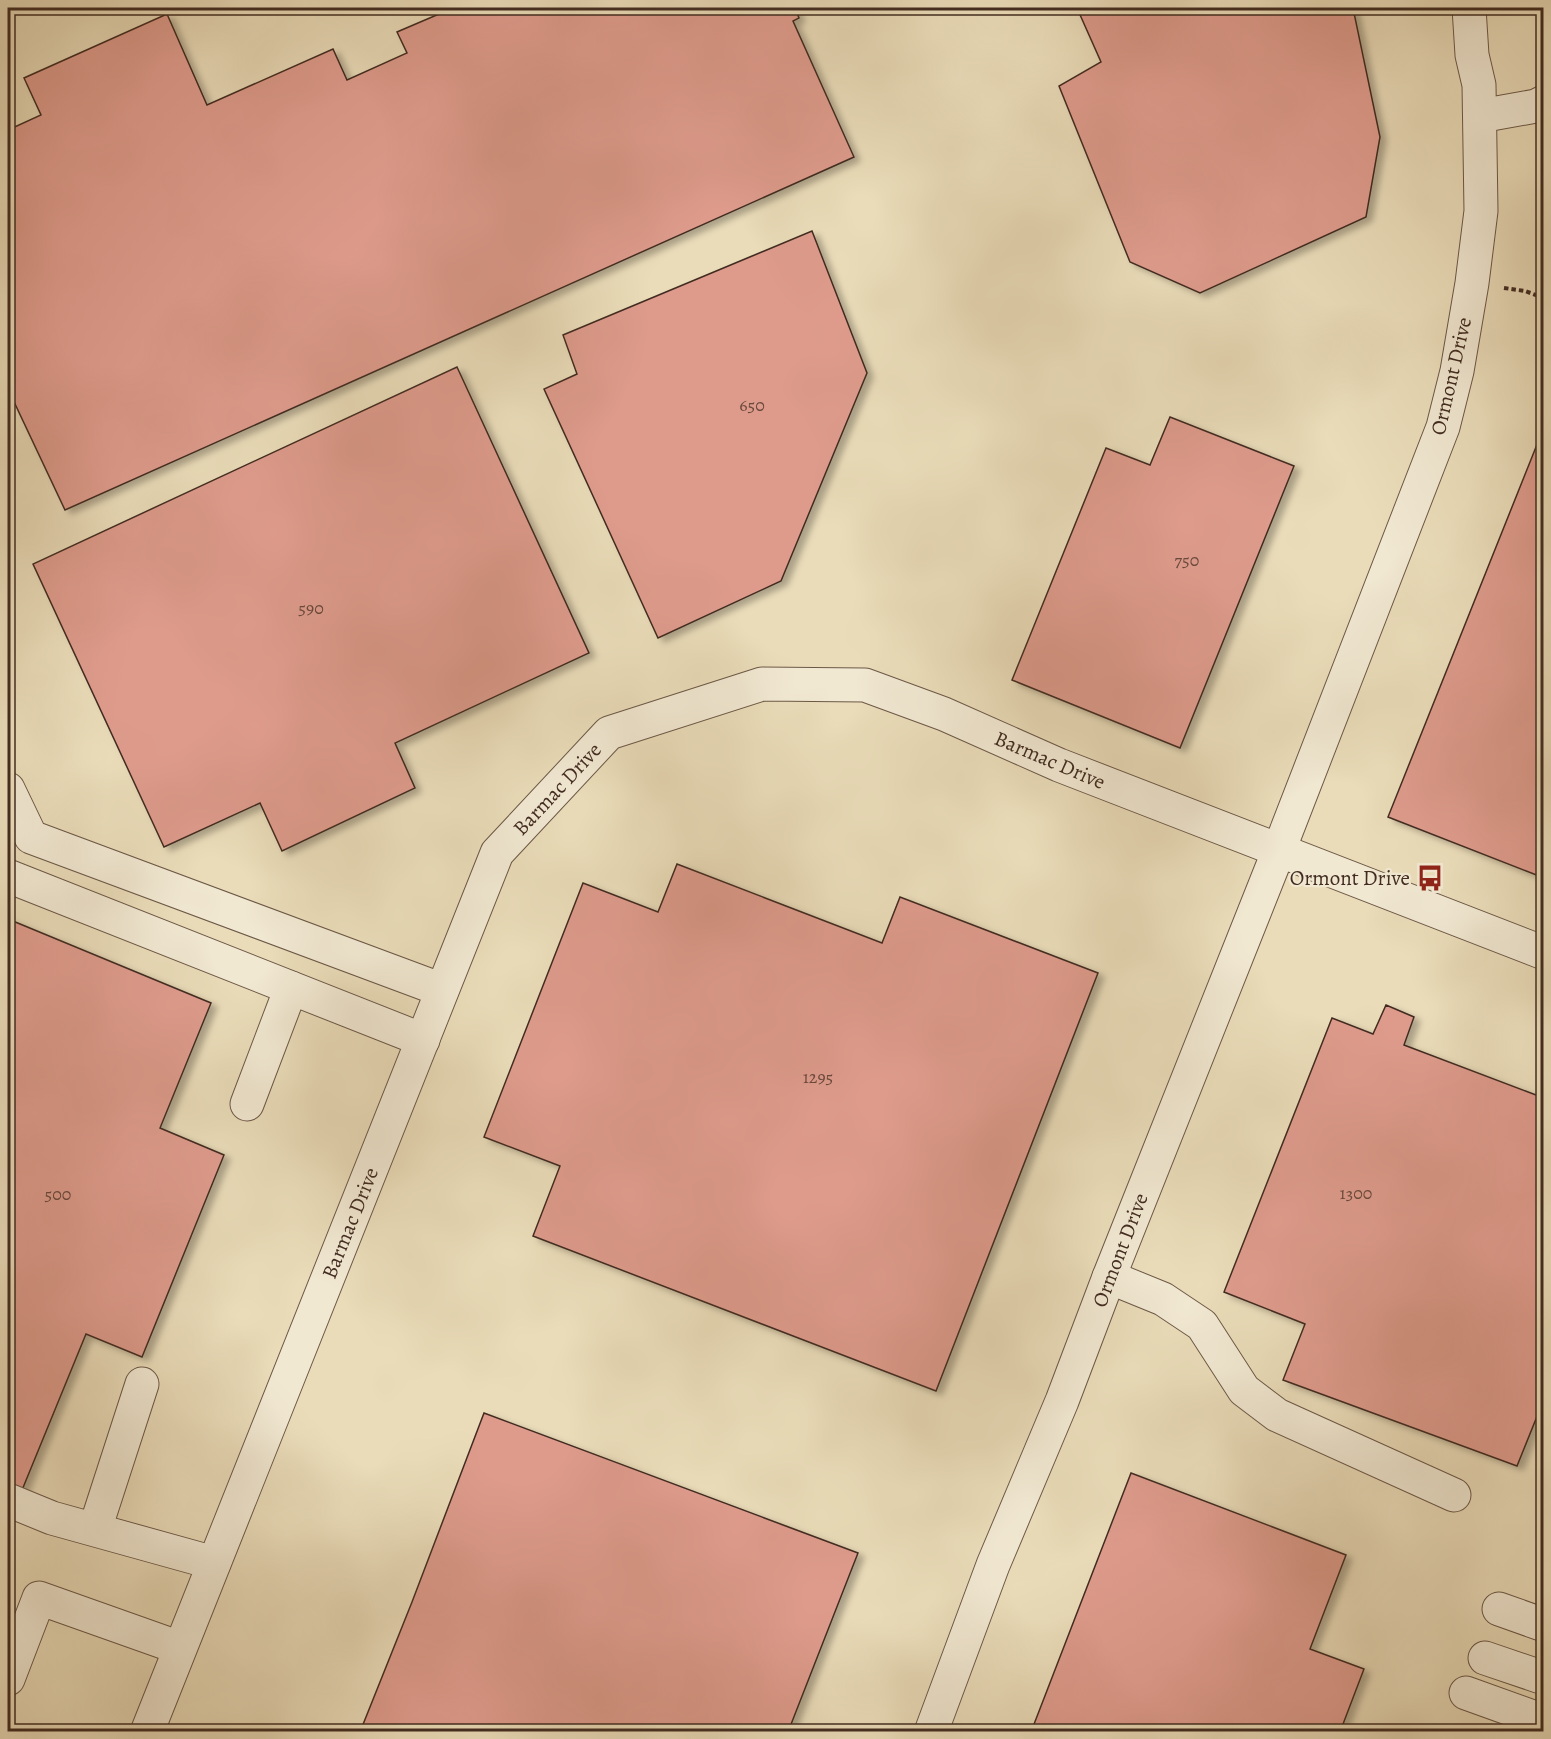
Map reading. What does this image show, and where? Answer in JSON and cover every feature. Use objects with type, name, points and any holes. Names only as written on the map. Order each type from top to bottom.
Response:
[{"type":"street","name":"Ormont Drive","points":[[931,1731],[993,1565],[1062,1401],[1443,427],[1472,283],[1481,211],[1479,85],[1472,55],[1469,8]]},
{"type":"street","points":[[1480,116],[1536,106],[1544,102]]},
{"type":"street","name":"Barmac Drive","points":[[147,1731],[497,853],[609,734],[762,684],[865,685],[944,714],[1059,765],[1544,952]]},
{"type":"street","points":[[8,789],[31,837],[442,990]]},
{"type":"street","points":[[8,876],[423,1040]]},
{"type":"street","points":[[247,1104],[291,988]]},
{"type":"street","points":[[1109,1277],[1163,1299],[1202,1325],[1244,1390],[1277,1415],[1454,1496]]},
{"type":"street","points":[[95,1529],[142,1384]]},
{"type":"street","points":[[8,1500],[52,1518],[214,1563]]},
{"type":"street","points":[[8,1679],[39,1598],[180,1648]]},
{"type":"street","points":[[1498,1610],[1544,1625]]},
{"type":"street","points":[[1485,1658],[1544,1678]]},
{"type":"street","points":[[1466,1693],[1544,1721]]},
{"type":"path","points":[[1472,283],[1525,291],[1544,298]]},
{"type":"building","points":[[453,8],[795,8],[799,18],[793,21],[854,157],[65,510],[8,389],[8,130],[41,115],[24,78],[167,14],[207,105],[333,49],[347,80],[407,53],[397,32]]},
{"type":"building","points":[[1077,8],[1353,8],[1380,137],[1366,217],[1200,293],[1130,262],[1059,86],[1101,62]]},
{"type":"building","points":[[812,231],[867,373],[781,581],[658,638],[544,389],[577,374],[563,335]]},
{"type":"building","points":[[457,367],[589,653],[395,743],[415,788],[282,851],[260,803],[164,847],[33,564]]},
{"type":"building","points":[[1170,417],[1294,466],[1180,748],[1012,680],[1106,448],[1150,465]]},
{"type":"building","points":[[1544,427],[1544,878],[1388,817]]},
{"type":"building","points":[[677,864],[882,943],[900,897],[1098,973],[936,1391],[533,1236],[560,1166],[484,1137],[583,883],[658,912]]},
{"type":"building","points":[[8,919],[211,1003],[160,1128],[224,1155],[142,1357],[86,1334],[20,1495],[8,1490]]},
{"type":"building","points":[[1386,1005],[1414,1017],[1404,1045],[1544,1098],[1544,1399],[1517,1466],[1283,1380],[1305,1324],[1224,1292],[1332,1018],[1373,1034]]},
{"type":"building","points":[[484,1413],[858,1553],[788,1732],[360,1732]]},
{"type":"building","points":[[1131,1473],[1346,1555],[1310,1649],[1364,1669],[1340,1732],[1031,1732]]},
{"type":"place","name":"Ormont Drive","points":[[1430,878]]}]
